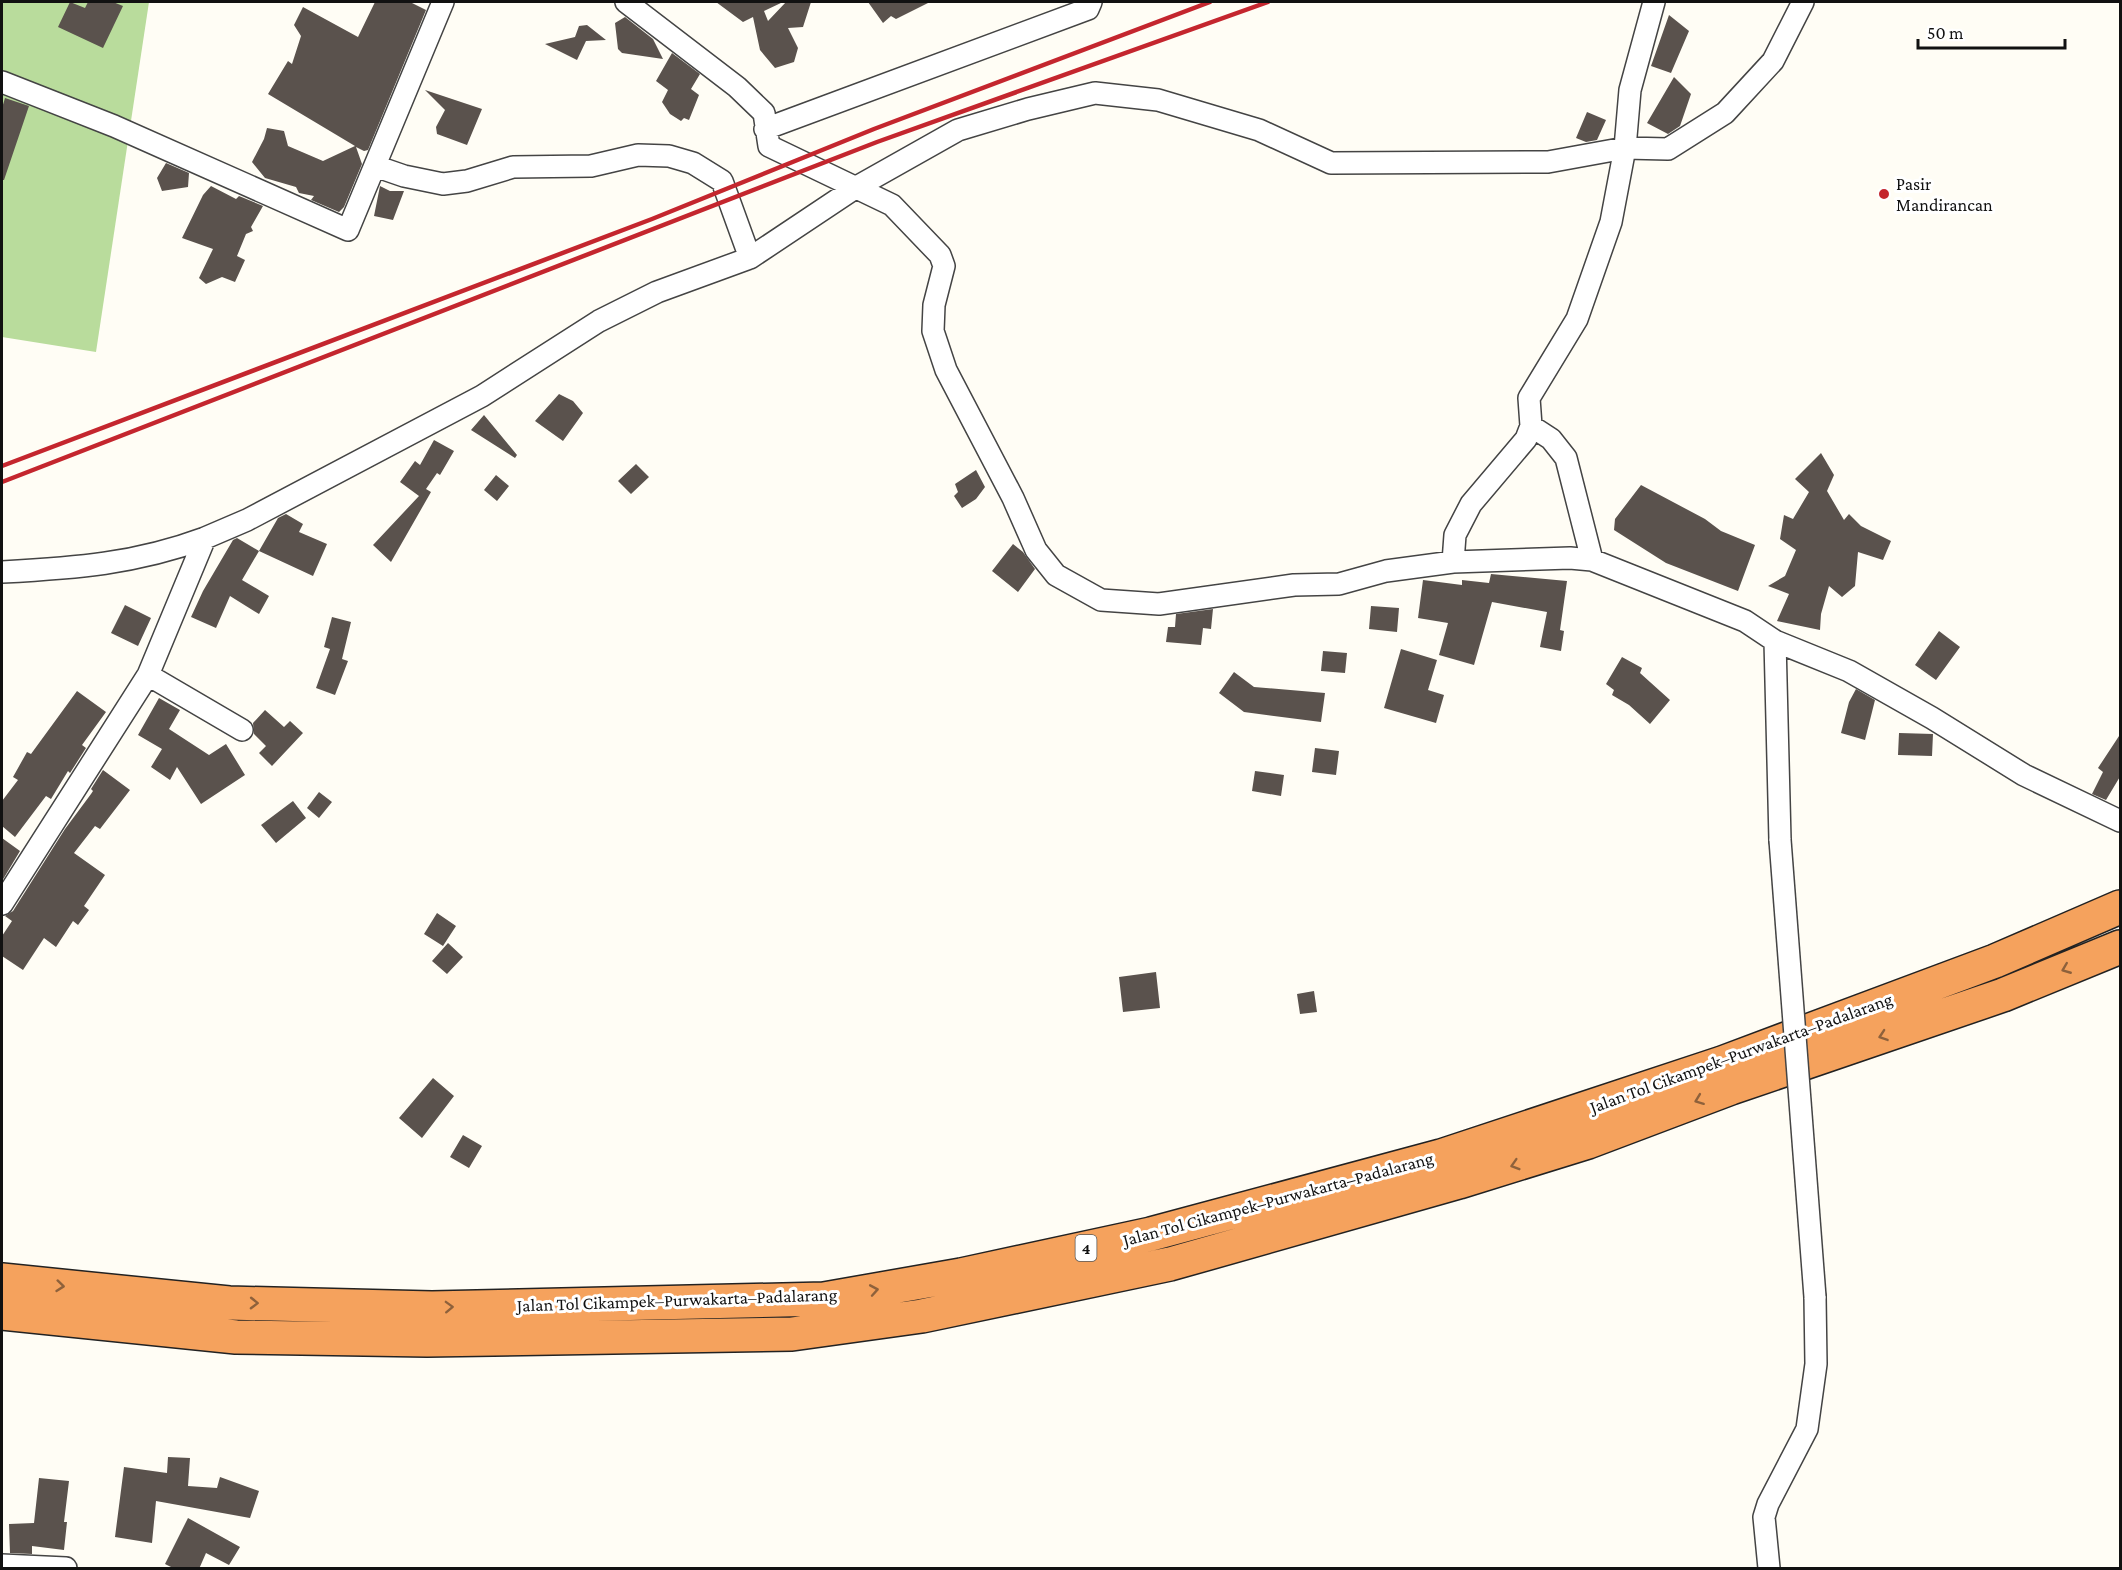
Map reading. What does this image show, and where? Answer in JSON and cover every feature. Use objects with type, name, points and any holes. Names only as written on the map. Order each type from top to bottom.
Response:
[{"type":"highway","name":"Jalan Tol Cikampek–Purwakarta–Padalarang","points":[[2,1280],[229,1303],[432,1308],[824,1299],[961,1275],[1151,1234],[1441,1156],[1722,1063],[1995,961],[2121,907]]},
{"type":"highway","name":"Jalan Tol Cikampek–Purwakarta–Padalarang","points":[[2,1313],[236,1337],[427,1340],[792,1334],[921,1316],[1170,1264],[1459,1182],[1588,1142],[1731,1088],[2002,994],[2121,947]]},
{"type":"street","points":[[2,82],[114,126],[348,231],[442,2]]},
{"type":"street","points":[[627,2],[737,87],[764,113],[769,146],[892,206],[940,255],[944,266],[934,305],[933,331],[946,370],[1013,498],[1036,550],[1056,575],[1101,600],[1159,604],[1294,585],[1339,584],[1386,571],[1453,562],[1570,558],[1592,560],[1745,621],[1775,641],[1849,671],[1932,718],[2024,775],[2121,821]]},
{"type":"street","points":[[765,129],[1088,9],[1091,2]]},
{"type":"street","points":[[1453,562],[1455,535],[1471,504],[1513,456],[1531,426],[1529,398],[1577,319],[1593,278],[1611,222],[1624,148],[1630,90],[1654,2]]},
{"type":"street","points":[[2,573],[100,566],[178,548],[247,520],[482,396],[608,316],[657,292],[750,258],[855,188],[958,130],[1028,109],[1095,93],[1158,100],[1192,110],[1259,130],[1331,163],[1548,162],[1624,148],[1668,149],[1725,113],[1773,61],[1803,2]]},
{"type":"street","points":[[375,166],[404,176],[443,184],[467,182],[513,167],[591,166],[638,155],[669,156],[693,163],[722,181],[750,258]]},
{"type":"street","points":[[1531,426],[1551,439],[1566,458],[1592,560]]},
{"type":"street","points":[[2,903],[148,675],[205,538]]},
{"type":"street","points":[[1769,1569],[1764,1517],[1807,1429],[1816,1364],[1815,1297],[1780,840],[1775,641]]},
{"type":"street","points":[[148,675],[242,730]]},
{"type":"street","points":[[2,1565],[66,1569]]},
{"type":"green space","points":[[2,2],[149,2],[96,352],[2,337]]},
{"type":"building","points":[[70,2],[85,8],[88,2],[113,2],[123,6],[103,48],[58,27]]},
{"type":"building","points":[[375,2],[410,2],[426,10],[368,150],[364,151],[356,147],[362,164],[344,207],[339,212],[311,200],[314,196],[299,193],[296,187],[265,178],[252,162],[267,128],[284,131],[288,146],[323,161],[355,146],[268,94],[288,61],[292,64],[301,36],[294,25],[303,7],[358,37]]},
{"type":"building","points":[[716,2],[783,2],[764,11],[768,21],[786,2],[811,2],[803,27],[788,28],[798,48],[794,62],[775,68],[760,50],[753,17],[743,22]]},
{"type":"building","points":[[868,2],[930,2],[896,19],[891,16],[883,23]]},
{"type":"building","points":[[1669,15],[1689,31],[1671,73],[1651,66]]},
{"type":"building","points":[[625,17],[653,39],[663,59],[622,53],[618,49],[615,23]]},
{"type":"building","points":[[587,25],[606,40],[586,41],[577,60],[545,44],[575,37],[579,26]]},
{"type":"building","points":[[672,53],[700,74],[691,89],[699,95],[689,120],[684,118],[681,121],[670,114],[662,102],[668,90],[656,81]]},
{"type":"building","points":[[1674,77],[1691,94],[1680,126],[1668,134],[1647,123]]},
{"type":"building","points":[[425,90],[482,109],[467,145],[437,134],[436,127],[445,110]]},
{"type":"building","points":[[5,98],[29,106],[4,180],[2,180],[2,108]]},
{"type":"building","points":[[1587,112],[1606,120],[1597,140],[1586,142],[1576,138]]},
{"type":"building","points":[[166,163],[189,173],[188,187],[162,191],[157,178]]},
{"type":"building","points":[[211,186],[236,199],[239,196],[263,206],[251,227],[253,231],[246,234],[237,256],[245,260],[235,282],[222,277],[206,284],[199,278],[213,249],[182,238],[203,195]]},
{"type":"building","points":[[380,186],[390,191],[404,191],[393,220],[374,216]]},
{"type":"building","points":[[559,394],[573,401],[583,413],[563,441],[535,421]]},
{"type":"building","points":[[484,415],[517,455],[515,458],[471,430]]},
{"type":"building","points":[[434,440],[454,451],[440,475],[437,473],[426,489],[431,492],[391,562],[373,545],[419,496],[400,482],[415,461],[420,465]]},
{"type":"building","points":[[1821,453],[1834,475],[1827,491],[1844,520],[1849,514],[1861,526],[1891,541],[1883,560],[1858,552],[1855,586],[1842,597],[1829,586],[1821,614],[1820,630],[1777,621],[1789,594],[1768,586],[1785,576],[1796,550],[1780,539],[1784,515],[1793,519],[1809,492],[1795,479]]},
{"type":"building","points":[[636,464],[649,477],[631,494],[618,481]]},
{"type":"building","points":[[976,470],[985,487],[976,499],[962,508],[954,496],[958,492],[955,484]]},
{"type":"building","points":[[496,475],[509,486],[497,501],[484,490]]},
{"type":"building","points":[[1641,485],[1705,519],[1721,531],[1755,545],[1738,591],[1666,563],[1614,530],[1615,519]]},
{"type":"building","points":[[286,514],[303,524],[299,532],[327,544],[313,576],[259,551],[278,518]]},
{"type":"building","points":[[237,538],[259,551],[242,580],[269,596],[259,614],[230,596],[216,628],[191,617],[203,591],[233,540]]},
{"type":"building","points":[[1013,544],[1023,552],[1035,569],[1018,592],[992,571]]},
{"type":"building","points":[[1491,574],[1567,581],[1560,630],[1564,631],[1561,651],[1540,647],[1547,612],[1492,602],[1474,665],[1439,655],[1448,623],[1418,618],[1423,580],[1462,585],[1462,580],[1489,583]]},
{"type":"building","points":[[125,605],[151,618],[138,646],[111,633]]},
{"type":"building","points":[[1371,606],[1399,608],[1397,632],[1369,629]]},
{"type":"building","points":[[1213,609],[1211,629],[1203,628],[1201,645],[1166,642],[1168,627],[1175,627],[1176,614]]},
{"type":"building","points":[[332,617],[351,622],[342,659],[348,661],[335,695],[316,688],[330,649],[324,647]]},
{"type":"building","points":[[1939,631],[1960,647],[1936,680],[1915,665]]},
{"type":"building","points":[[1401,649],[1437,660],[1428,690],[1444,695],[1436,723],[1384,708]]},
{"type":"building","points":[[1323,651],[1347,653],[1345,673],[1321,671]]},
{"type":"building","points":[[1622,657],[1642,668],[1640,673],[1670,700],[1650,724],[1629,705],[1612,695],[1614,690],[1606,684]]},
{"type":"building","points":[[1234,672],[1254,687],[1325,693],[1321,722],[1244,712],[1219,693]]},
{"type":"building","points":[[1856,689],[1875,700],[1865,740],[1841,733],[1849,702]]},
{"type":"building","points":[[77,691],[106,712],[82,745],[86,748],[70,773],[68,771],[51,799],[46,796],[15,837],[2,826],[2,801],[18,780],[13,777],[27,752],[31,754]]},
{"type":"building","points":[[159,698],[180,710],[169,729],[209,755],[226,744],[245,775],[201,804],[177,767],[170,780],[151,767],[162,749],[138,735]]},
{"type":"building","points":[[265,710],[284,727],[290,721],[303,733],[272,766],[259,753],[266,746],[254,734],[253,723]]},
{"type":"building","points":[[1899,733],[1933,734],[1932,756],[1898,755]]},
{"type":"building","points":[[2121,733],[2121,775],[2106,800],[2092,794],[2103,772],[2098,768]]},
{"type":"building","points":[[1315,748],[1339,751],[1336,775],[1312,772]]},
{"type":"building","points":[[103,770],[130,790],[100,829],[95,826],[74,853],[105,875],[84,906],[89,910],[78,925],[73,921],[56,947],[44,938],[23,970],[2,956],[2,936],[12,921],[5,916],[13,911],[65,829],[93,791],[91,789]]},
{"type":"building","points":[[1255,771],[1284,775],[1281,796],[1252,791]]},
{"type":"building","points":[[319,792],[332,802],[319,818],[307,808]]},
{"type":"building","points":[[293,801],[306,818],[276,843],[261,825]]},
{"type":"building","points":[[2,838],[20,851],[2,881]]},
{"type":"building","points":[[437,913],[456,926],[443,946],[424,934]]},
{"type":"building","points":[[448,943],[463,957],[447,974],[432,961]]},
{"type":"building","points":[[1156,972],[1160,1008],[1123,1012],[1119,977]]},
{"type":"building","points":[[1314,991],[1317,1012],[1300,1014],[1297,994]]},
{"type":"building","points":[[433,1078],[454,1096],[422,1138],[399,1118]]},
{"type":"building","points":[[463,1135],[482,1146],[469,1168],[450,1157]]},
{"type":"building","points":[[168,1457],[190,1458],[188,1486],[217,1488],[220,1477],[259,1491],[250,1518],[156,1501],[152,1543],[115,1537],[124,1467],[167,1473]]},
{"type":"building","points":[[39,1478],[69,1481],[64,1522],[67,1522],[64,1550],[32,1546],[32,1554],[10,1553],[9,1524],[34,1523]]},
{"type":"building","points":[[188,1518],[240,1547],[229,1565],[206,1553],[199,1569],[175,1569],[165,1564]]},
{"type":"railway","points":[[2,466],[652,219],[874,129],[1210,2]]},
{"type":"railway","points":[[2,482],[877,142],[1268,2]]},
{"type":"place","name":"Pasir Mandirancan","points":[[1884,194]]}]
